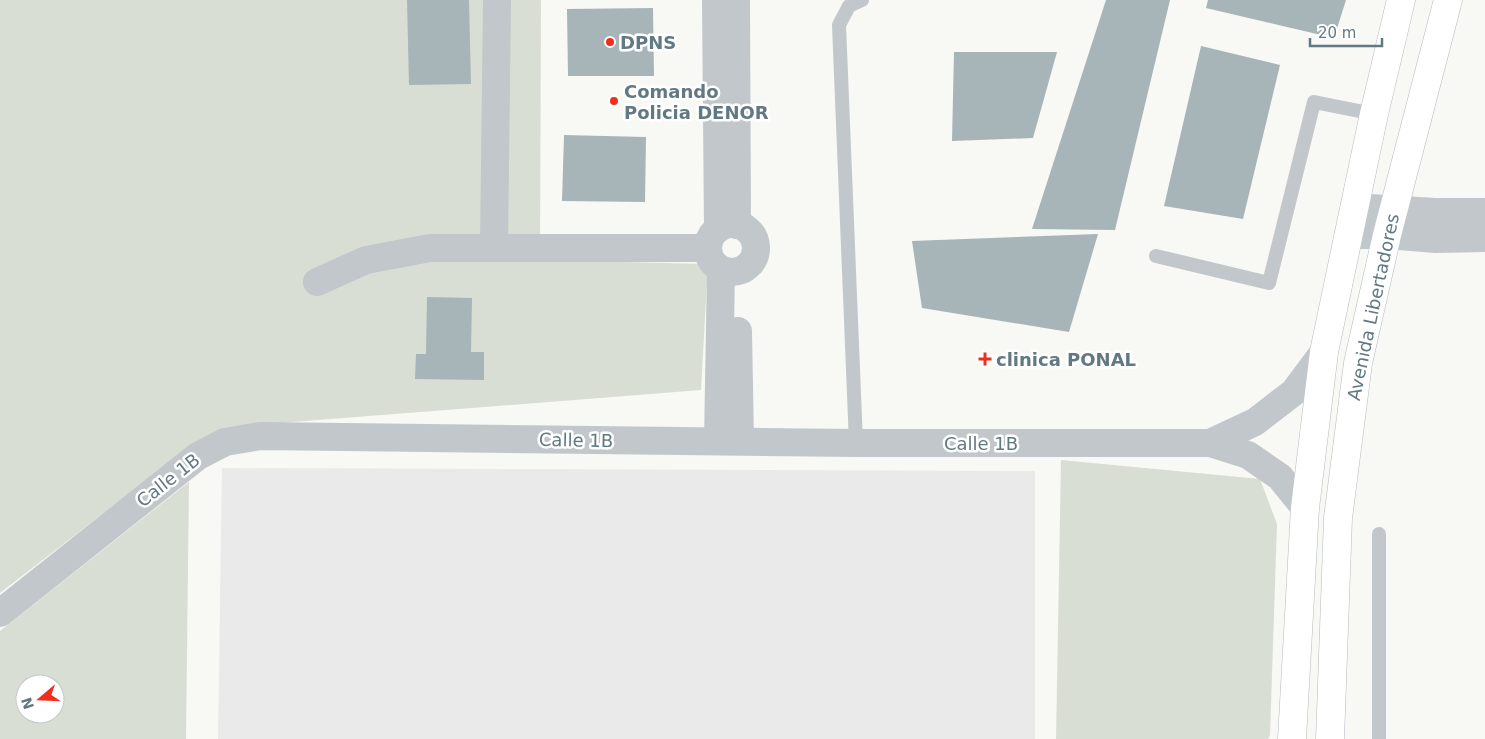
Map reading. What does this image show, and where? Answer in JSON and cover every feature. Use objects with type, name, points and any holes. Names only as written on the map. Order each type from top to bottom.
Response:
[{"type":"main road","name":"Avenida Libertadores","points":[[1330,739],[1338,518],[1358,363],[1387,235],[1448,0]]},
{"type":"main road","name":"Avenida Libertadores","points":[[1291,736],[1305,508],[1324,352],[1395,5]]},
{"type":"street","points":[[494,247],[497,0]]},
{"type":"street","points":[[716,0],[729,441]]},
{"type":"street","points":[[724,249],[736,0]]},
{"type":"street","points":[[1354,207],[1435,212],[1485,212]]},
{"type":"street","points":[[1348,234],[1436,239],[1485,238]]},
{"type":"street","points":[[317,282],[366,260],[430,248],[724,249]]},
{"type":"street","name":"Calle 1B","points":[[1210,443],[1255,422],[1294,392],[1324,352]]},
{"type":"street","name":"Calle 1B","points":[[0,613],[198,456],[225,442],[260,436],[856,442],[1210,443],[1248,455],[1256,460],[1280,477],[1305,508]]},
{"type":"lane","points":[[856,442],[839,25],[849,6],[862,0]]},
{"type":"lane","points":[[1156,256],[1269,283],[1314,102],[1374,114]]},
{"type":"lane","points":[[1379,534],[1379,739]]},
{"type":"shaded area","points":[[0,0],[541,0],[540,260],[708,264],[701,390],[230,427],[180,454],[0,593]]},
{"type":"shaded area","points":[[1061,460],[1260,479],[1277,524],[1270,735],[1268,739],[1056,739]]},
{"type":"shaded area","points":[[222,468],[1035,471],[1035,739],[218,739]]},
{"type":"shaded area","points":[[189,482],[186,739],[0,739],[0,631]]},
{"type":"building","points":[[407,0],[469,0],[471,84],[409,85]]},
{"type":"building","points":[[1106,0],[1170,0],[1115,230],[1032,229]]},
{"type":"building","points":[[1208,0],[1346,0],[1334,38],[1206,8]]},
{"type":"building","name":"DPNS","points":[[653,8],[654,76],[568,76],[567,9]]},
{"type":"building","points":[[1201,46],[1280,65],[1243,219],[1164,206]]},
{"type":"building","points":[[954,52],[1057,52],[1033,138],[952,141]]},
{"type":"building","points":[[564,135],[646,137],[645,202],[562,201]]},
{"type":"building","name":"clinica PONAL","points":[[1098,234],[1069,332],[922,308],[912,241]]},
{"type":"building","points":[[427,297],[472,298],[471,352],[484,352],[484,380],[415,379],[416,354],[426,354]]},
{"type":"place","name":"DPNS","points":[[610,42]]},
{"type":"place","name":"Comando Policia DENOR","points":[[614,101]]},
{"type":"place","name":"clinica PONAL","points":[[985,359]]}]
